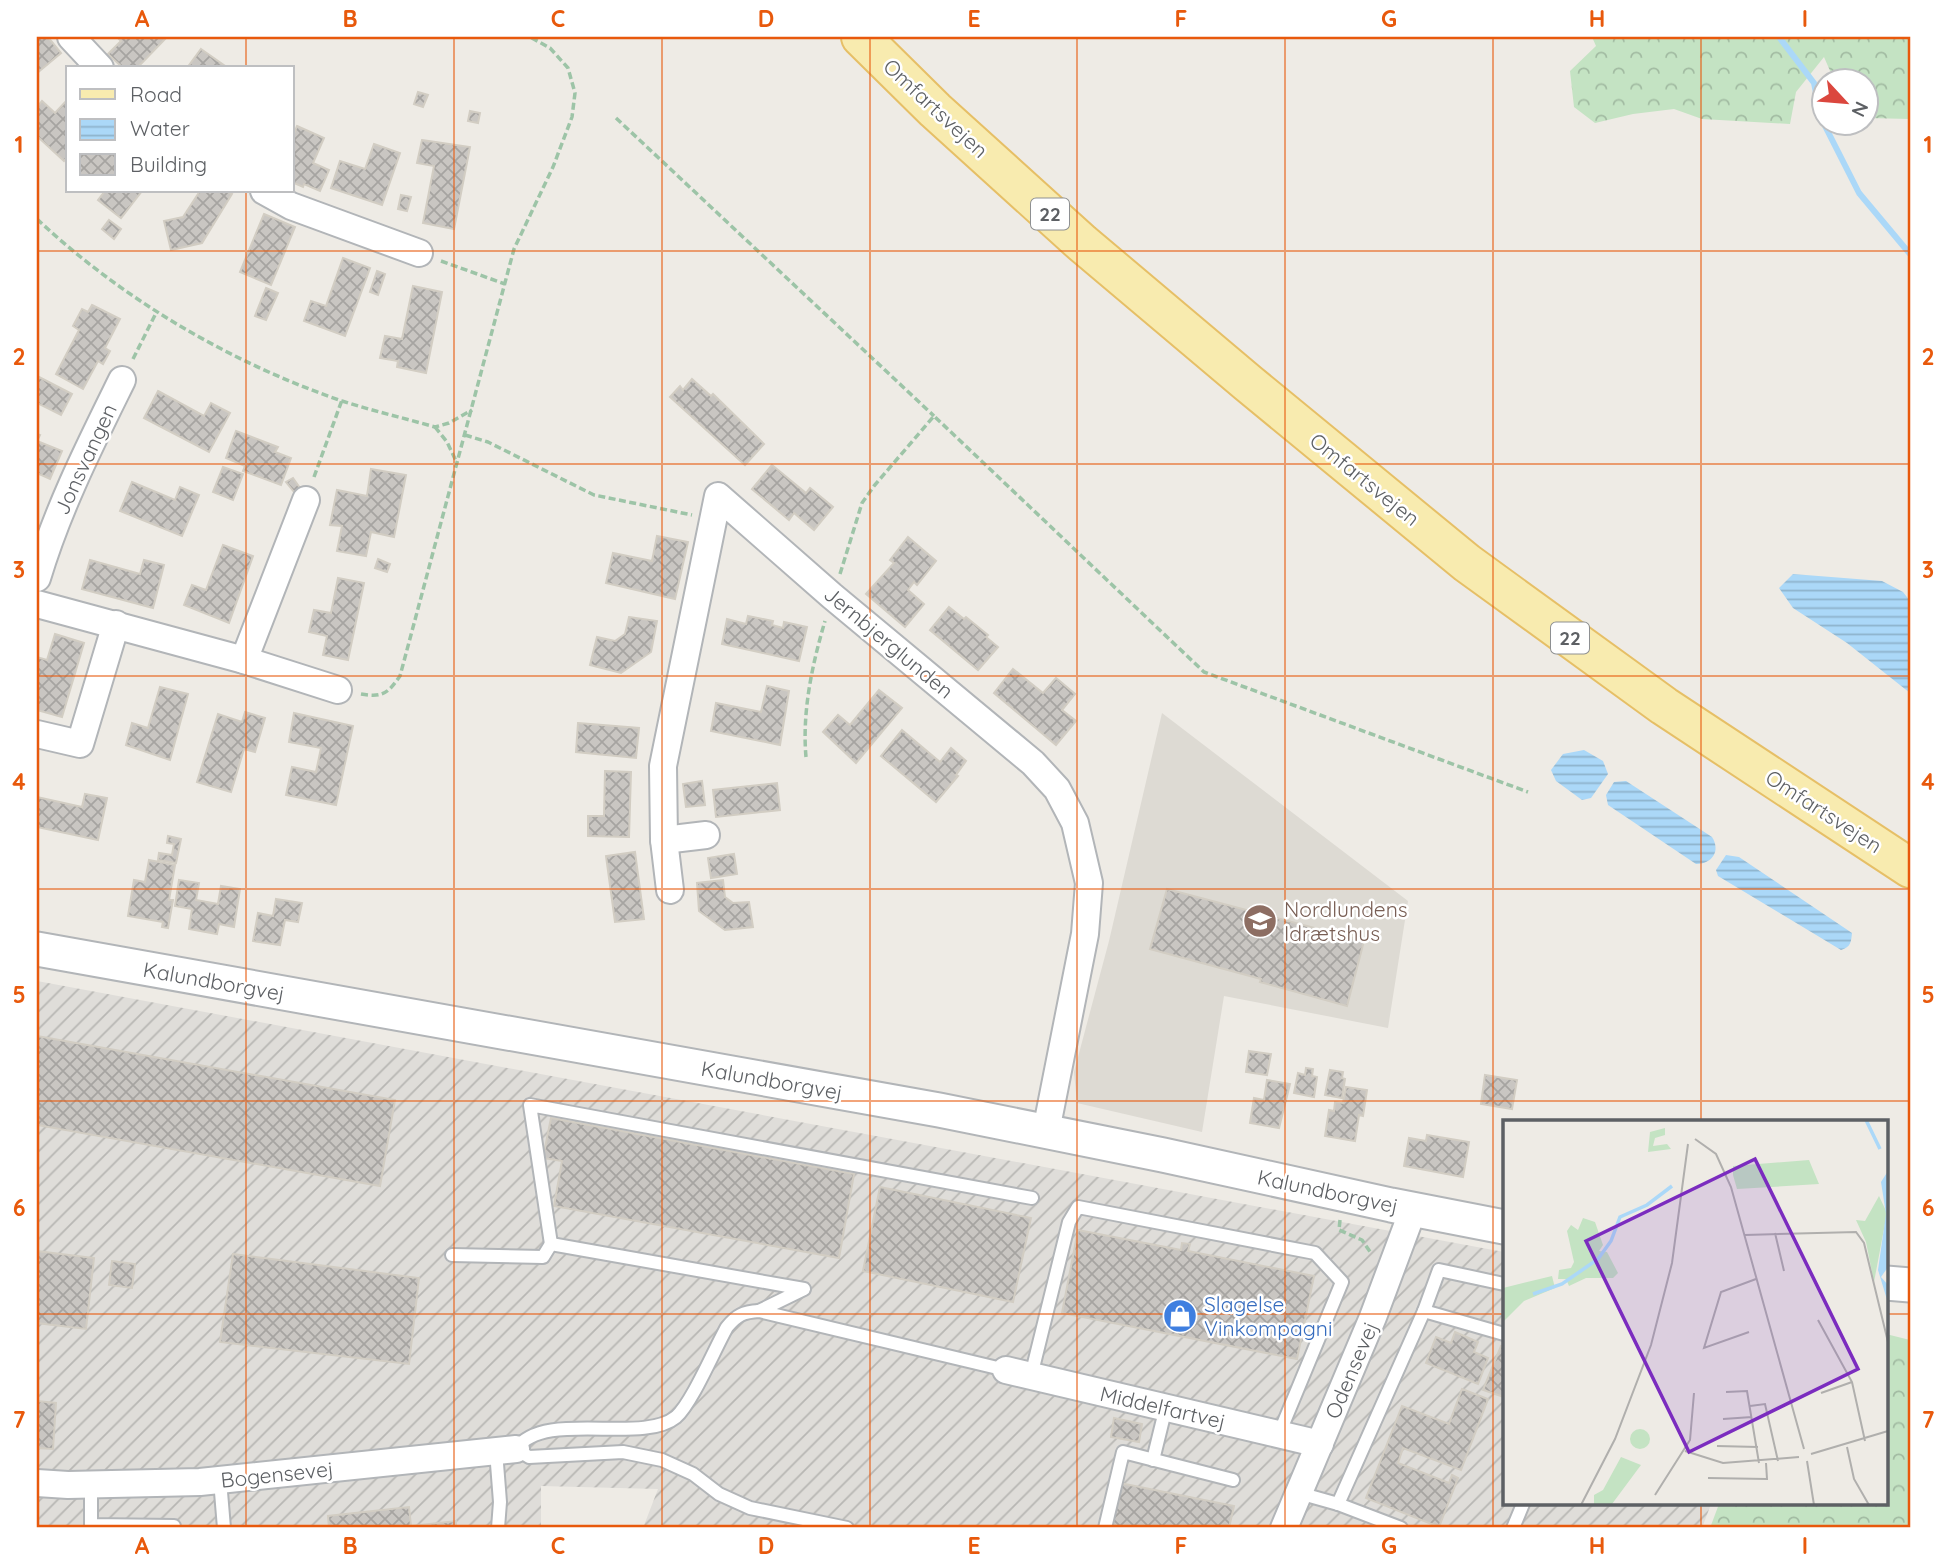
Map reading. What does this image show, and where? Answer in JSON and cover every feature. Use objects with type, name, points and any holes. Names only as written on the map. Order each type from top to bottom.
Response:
[{"type":"main road","name":"Omfartsvejen","points":[[861,37],[935,110],[1082,243],[1467,563],[1664,706],[1910,868]]},
{"type":"street","points":[[71,37],[98,66]]},
{"type":"street","points":[[266,192],[291,206],[419,253]]},
{"type":"street","name":"Jonsvangen","points":[[37,578],[50,532],[71,483],[122,380]]},
{"type":"street","name":"Jernbjerglunden","points":[[712,519],[718,496],[832,596],[1033,763],[1056,789],[1075,823],[1088,883],[1085,934],[1046,1131]]},
{"type":"street","points":[[244,660],[306,500]]},
{"type":"street","points":[[670,890],[664,840],[663,766],[712,519]]},
{"type":"street","points":[[37,604],[244,660],[338,690]]},
{"type":"street","points":[[37,734],[80,744],[116,624]]},
{"type":"street","points":[[664,840],[706,835]]},
{"type":"street","name":"Kalundborgvej","points":[[37,949],[1046,1131],[1503,1227]]},
{"type":"street","name":"Odensevej","points":[[1284,1528],[1373,1317],[1413,1210]]},
{"type":"street","points":[[1888,1283],[1910,1285]]},
{"type":"street","name":"Middelfartvej","points":[[1019,1373],[1320,1444]]},
{"type":"street","name":"Bogensevej","points":[[37,1483],[91,1485],[220,1480],[506,1450]]},
{"type":"lane","points":[[452,1255],[543,1257],[551,1244],[530,1105],[1032,1198]]},
{"type":"lane","points":[[506,1450],[546,1430],[664,1425],[685,1407],[731,1322],[743,1312],[759,1311],[1019,1373],[1069,1222],[1078,1207],[1315,1254],[1342,1282],[1279,1434]]},
{"type":"lane","points":[[551,1244],[804,1289],[759,1311]]},
{"type":"lane","points":[[1338,1504],[1424,1311],[1439,1270],[1503,1284]]},
{"type":"lane","points":[[1424,1311],[1503,1334]]},
{"type":"lane","points":[[1153,1460],[1166,1407]]},
{"type":"lane","points":[[498,1528],[506,1450]]},
{"type":"lane","points":[[506,1450],[529,1457],[623,1452],[662,1460],[694,1474],[719,1494],[750,1508],[847,1528]]},
{"type":"lane","points":[[1105,1528],[1122,1452],[1233,1480]]},
{"type":"lane","points":[[220,1480],[224,1528]]},
{"type":"lane","points":[[91,1485],[91,1525],[174,1528]]},
{"type":"lane","points":[[1299,1493],[1338,1504],[1401,1528]]},
{"type":"lane","points":[[1513,1528],[1522,1506]]},
{"type":"path","points":[[338,690],[374,696],[390,691],[400,676],[514,249],[554,167],[572,117],[575,93],[568,68],[550,48],[530,37]]},
{"type":"path","points":[[616,118],[1204,672],[1528,792]]},
{"type":"path","points":[[37,219],[103,275],[157,311],[273,374],[342,400],[435,427],[449,423],[471,410]]},
{"type":"path","points":[[419,253],[505,284]]},
{"type":"path","points":[[122,380],[157,311]]},
{"type":"path","points":[[306,500],[342,400]]},
{"type":"path","points":[[806,757],[804,727],[820,636],[862,503],[934,416]]},
{"type":"path","points":[[435,427],[447,442],[457,463]]},
{"type":"path","points":[[465,435],[488,442],[594,495],[712,519]]},
{"type":"shaded area","name":"Nordlundens Idrætshus","points":[[1162,713],[1408,901],[1388,1028],[1224,996],[1202,1132],[1077,1103],[1074,1072],[1109,941]]},
{"type":"shaded area","points":[[37,981],[1503,1252],[1503,1506],[1710,1506],[1702,1528],[643,1528],[658,1489],[541,1486],[541,1528],[37,1528]]},
{"type":"green space","points":[[1592,37],[1910,37],[1910,119],[1881,118],[1881,66],[1828,66],[1824,57],[1817,66],[1811,66],[1811,73],[1796,92],[1790,124],[1702,119],[1674,109],[1633,114],[1595,123],[1574,107],[1570,71],[1596,46]]},
{"type":"green space","points":[[1888,1334],[1910,1340],[1910,1528],[1710,1528],[1718,1506],[1888,1506]]},
{"type":"water","points":[[1793,574],[1882,581],[1903,592],[1910,601],[1910,693],[1847,643],[1793,608],[1779,588]]},
{"type":"water","points":[[1584,750],[1603,761],[1608,774],[1591,798],[1582,800],[1556,781],[1551,770],[1563,754]]},
{"type":"water","points":[[1626,781],[1712,837],[1716,847],[1713,856],[1707,862],[1696,864],[1608,805],[1606,795],[1614,782]]},
{"type":"water","points":[[1726,855],[1739,857],[1852,933],[1849,946],[1841,950],[1718,876],[1716,870]]},
{"type":"building","points":[[37,37],[48,37],[61,53],[37,73]]},
{"type":"building","points":[[117,37],[167,37],[139,66],[121,66],[108,54],[121,41]]},
{"type":"building","points":[[201,49],[225,66],[188,66]]},
{"type":"building","points":[[418,92],[428,95],[423,107],[414,104]]},
{"type":"building","points":[[42,101],[55,113],[66,101],[64,161],[37,136],[37,107]]},
{"type":"building","points":[[470,111],[480,113],[478,123],[468,121]]},
{"type":"building","points":[[297,126],[324,138],[313,163],[329,170],[320,191],[294,183],[294,133]]},
{"type":"building","points":[[422,140],[470,147],[454,229],[423,223],[434,166],[417,163]]},
{"type":"building","points":[[374,144],[400,153],[382,205],[331,188],[340,161],[365,169]]},
{"type":"building","points":[[104,192],[141,192],[121,218],[98,200]]},
{"type":"building","points":[[199,192],[232,194],[202,243],[171,250],[164,221],[183,217]]},
{"type":"building","points":[[401,195],[411,197],[407,211],[398,209]]},
{"type":"building","points":[[264,214],[295,227],[271,285],[240,272]]},
{"type":"building","points":[[109,220],[121,229],[114,239],[102,229]]},
{"type":"building","points":[[343,258],[370,268],[345,336],[304,321],[311,301],[326,306]]},
{"type":"building","points":[[377,271],[385,274],[378,295],[370,292]]},
{"type":"building","points":[[413,286],[442,292],[426,373],[397,367],[398,361],[380,358],[385,336],[402,339]]},
{"type":"building","points":[[266,288],[278,293],[266,320],[255,316]]},
{"type":"building","points":[[92,305],[120,319],[105,348],[110,351],[103,364],[98,361],[83,389],[56,374],[79,330],[73,326],[82,309],[88,312]]},
{"type":"building","points":[[39,377],[72,394],[61,415],[37,403]]},
{"type":"building","points":[[692,379],[711,396],[713,394],[764,444],[745,465],[670,397],[680,386],[683,390]]},
{"type":"building","points":[[158,391],[204,416],[211,403],[230,413],[209,452],[144,418]]},
{"type":"building","points":[[236,431],[278,447],[275,452],[291,458],[281,485],[243,471],[245,466],[226,458]]},
{"type":"building","points":[[37,441],[62,451],[50,479],[37,473]]},
{"type":"building","points":[[772,465],[806,493],[810,488],[833,507],[814,530],[794,513],[789,520],[752,489]]},
{"type":"building","points":[[223,467],[243,474],[233,500],[213,492]]},
{"type":"building","points":[[371,469],[406,475],[394,537],[371,532],[366,556],[337,551],[342,526],[330,525],[337,490],[367,496]]},
{"type":"building","points":[[293,478],[300,488],[294,492],[286,482]]},
{"type":"building","points":[[132,482],[175,500],[180,487],[199,495],[182,536],[120,511]]},
{"type":"building","points":[[657,536],[688,542],[675,599],[606,583],[613,553],[652,561]]},
{"type":"building","points":[[908,537],[936,561],[917,585],[914,582],[908,590],[924,604],[905,627],[866,594],[894,563],[890,560]]},
{"type":"building","points":[[223,545],[253,556],[229,623],[184,605],[192,585],[206,590]]},
{"type":"building","points":[[378,559],[390,564],[387,572],[375,568]]},
{"type":"building","points":[[90,560],[140,574],[144,560],[164,565],[153,608],[82,589]]},
{"type":"building","points":[[338,578],[364,583],[348,660],[323,655],[327,636],[309,632],[314,610],[331,613]]},
{"type":"building","points":[[949,607],[964,619],[966,617],[998,647],[978,670],[930,630]]},
{"type":"building","points":[[748,616],[773,621],[772,625],[783,628],[784,622],[807,627],[799,661],[722,644],[727,619],[746,624]]},
{"type":"building","points":[[629,617],[657,621],[651,652],[621,673],[590,665],[597,637],[615,641],[625,634]]},
{"type":"building","points":[[55,634],[84,643],[62,717],[37,710],[37,657],[47,660]]},
{"type":"building","points":[[1013,669],[1043,693],[1056,678],[1075,694],[1062,710],[1076,721],[1056,745],[994,693]]},
{"type":"building","points":[[767,686],[789,691],[780,745],[711,731],[716,703],[761,712]]},
{"type":"building","points":[[160,687],[188,694],[170,760],[126,745],[132,723],[148,728]]},
{"type":"building","points":[[879,690],[902,708],[856,763],[823,732],[838,715],[850,725]]},
{"type":"building","points":[[245,712],[265,718],[255,752],[244,749],[231,792],[197,782],[218,714],[242,722]]},
{"type":"building","points":[[294,713],[353,726],[336,805],[286,795],[292,767],[316,772],[321,748],[289,742]]},
{"type":"building","points":[[578,723],[639,728],[636,758],[576,752]]},
{"type":"building","points":[[902,730],[940,762],[951,748],[966,761],[956,775],[958,776],[936,802],[881,756]]},
{"type":"building","points":[[605,771],[631,772],[629,837],[588,836],[588,816],[604,816]]},
{"type":"building","points":[[702,781],[705,805],[686,807],[683,784]]},
{"type":"building","points":[[777,783],[780,810],[716,817],[713,790]]},
{"type":"building","points":[[85,794],[107,798],[98,840],[37,827],[37,797],[82,807]]},
{"type":"building","points":[[168,836],[181,839],[176,863],[158,860],[159,853],[172,855],[174,844],[167,843]]},
{"type":"building","points":[[635,852],[644,919],[615,922],[606,856]]},
{"type":"building","points":[[734,854],[737,874],[711,878],[708,858]]},
{"type":"building","points":[[149,860],[175,865],[168,928],[162,927],[163,922],[128,916],[134,880],[145,882]]},
{"type":"building","points":[[179,880],[199,883],[196,900],[218,904],[221,886],[240,889],[234,927],[219,924],[217,934],[189,929],[192,909],[175,906]]},
{"type":"building","points":[[723,880],[725,897],[733,903],[749,902],[753,927],[725,930],[699,911],[697,883]]},
{"type":"building","points":[[1167,889],[1364,941],[1347,1006],[1150,949]]},
{"type":"building","points":[[276,899],[302,903],[298,922],[285,920],[280,945],[253,941],[258,913],[273,916]]},
{"type":"building","points":[[37,1036],[395,1100],[380,1186],[37,1125]]},
{"type":"building","points":[[1249,1051],[1271,1054],[1267,1075],[1246,1072]]},
{"type":"building","points":[[1306,1068],[1313,1069],[1312,1076],[1317,1077],[1314,1097],[1294,1093],[1298,1073],[1305,1075]]},
{"type":"building","points":[[1330,1070],[1343,1072],[1342,1078],[1345,1079],[1342,1098],[1325,1095]]},
{"type":"building","points":[[1485,1075],[1517,1080],[1512,1109],[1481,1104]]},
{"type":"building","points":[[1267,1080],[1290,1084],[1279,1128],[1250,1123],[1254,1098],[1264,1100]]},
{"type":"building","points":[[1346,1087],[1367,1090],[1355,1141],[1325,1136],[1329,1110],[1334,1111],[1335,1102],[1343,1103]]},
{"type":"building","points":[[551,1118],[854,1174],[839,1258],[554,1206],[562,1161],[543,1158]]},
{"type":"building","points":[[1427,1135],[1469,1142],[1463,1177],[1404,1166],[1409,1138],[1426,1141]]},
{"type":"building","points":[[880,1187],[1031,1218],[1013,1302],[863,1271]]},
{"type":"building","points":[[1078,1230],[1181,1250],[1182,1243],[1190,1244],[1188,1251],[1314,1276],[1297,1359],[1062,1313]]},
{"type":"building","points":[[37,1251],[94,1258],[86,1329],[37,1323]]},
{"type":"building","points":[[233,1254],[419,1278],[409,1364],[220,1342]]},
{"type":"building","points":[[112,1261],[135,1264],[132,1288],[109,1285]]},
{"type":"building","points":[[1455,1332],[1478,1342],[1474,1352],[1488,1358],[1478,1384],[1426,1363],[1436,1337],[1451,1343]]},
{"type":"building","points":[[1501,1346],[1503,1347],[1503,1397],[1483,1390]]},
{"type":"building","points":[[1462,1389],[1488,1399],[1461,1470],[1403,1448],[1398,1463],[1449,1483],[1452,1475],[1458,1478],[1439,1527],[1366,1498],[1402,1406],[1449,1424]]},
{"type":"building","points":[[37,1401],[56,1403],[53,1449],[37,1448]]},
{"type":"building","points":[[1114,1418],[1142,1424],[1139,1442],[1111,1437]]},
{"type":"building","points":[[1120,1483],[1234,1506],[1229,1528],[1111,1528]]},
{"type":"building","points":[[409,1507],[411,1526],[456,1521],[456,1528],[329,1528],[328,1516]]},
{"type":"waterway","points":[[1779,37],[1814,83],[1821,118],[1859,193],[1910,254]]},
{"type":"place","name":"Nordlundens Idrætshus","points":[[1260,921]]},
{"type":"place","name":"Slagelse Vinkompagni","points":[[1180,1316]]}]
